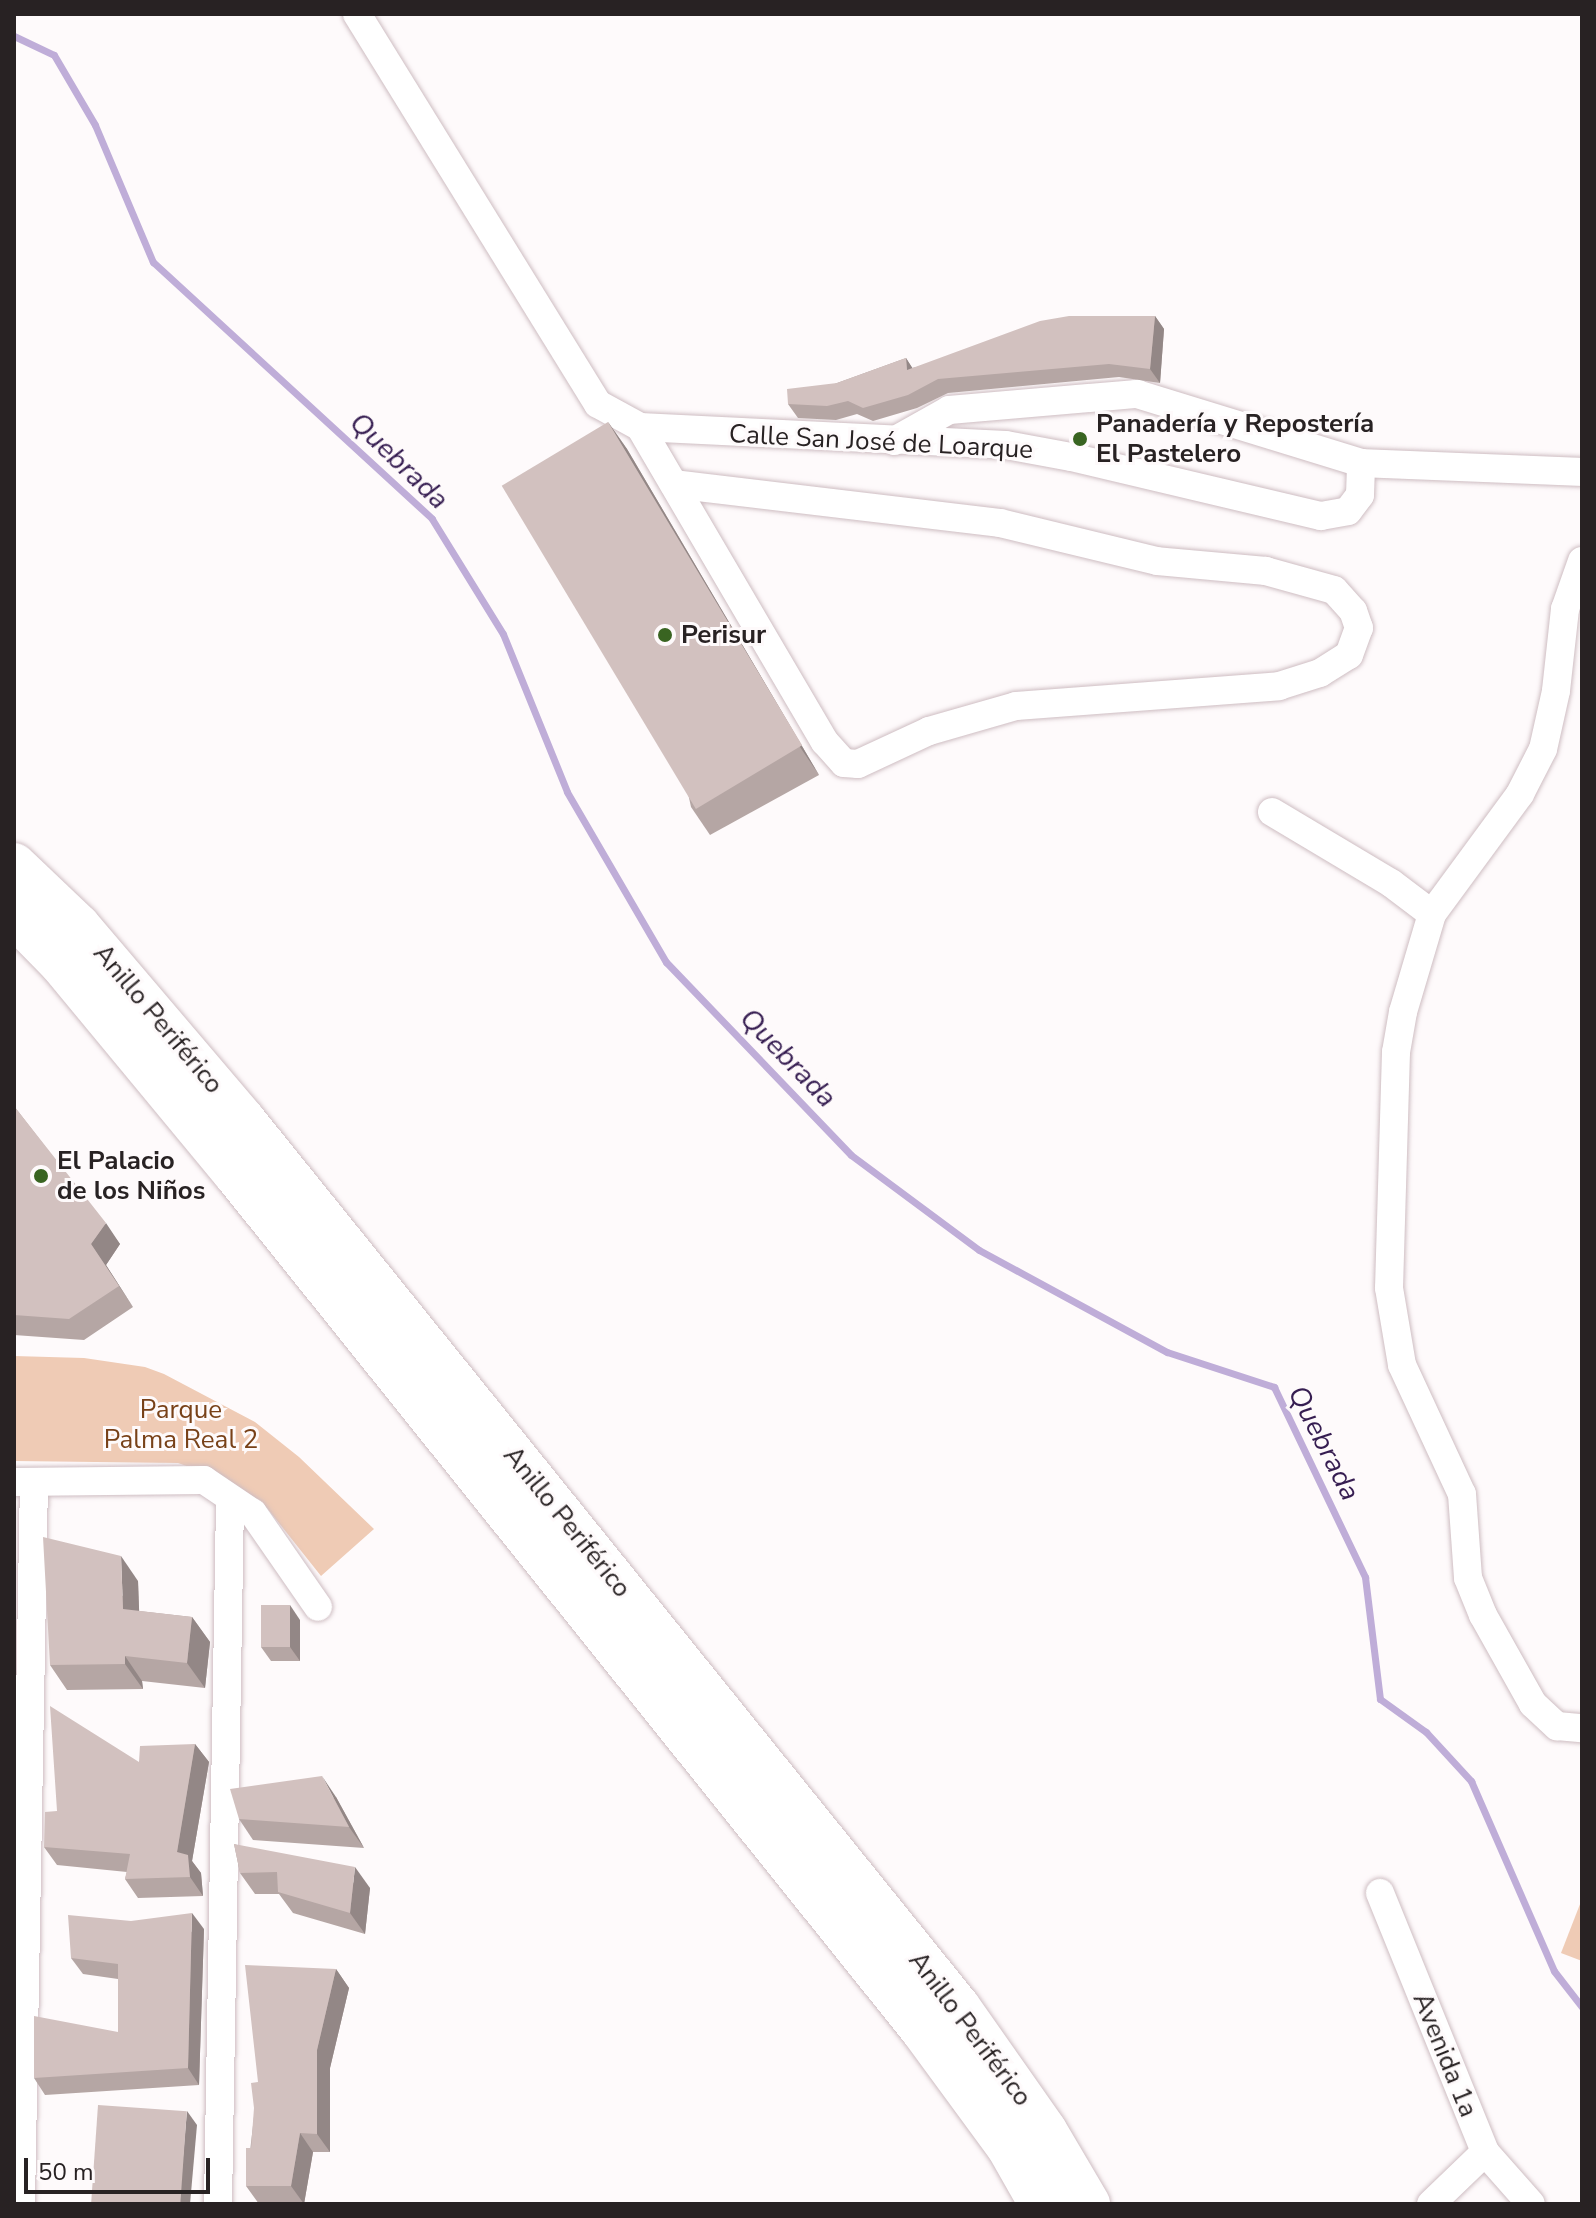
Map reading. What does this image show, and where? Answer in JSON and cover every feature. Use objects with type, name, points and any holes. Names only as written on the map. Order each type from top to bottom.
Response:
[{"type":"highway","name":"Anillo Periférico","points":[[14,865],[78,926],[243,1120],[948,1994],[1045,2131],[1088,2204]]},
{"type":"highway","name":"Anillo Periférico","points":[[14,915],[61,963],[245,1186],[912,2016],[1008,2146],[1041,2204]]},
{"type":"street","name":"Calle San José de Loarque","points":[[357,14],[598,404],[640,427],[1019,447],[1321,516],[1348,511],[1360,495],[1361,463]]},
{"type":"street","points":[[894,441],[949,410],[1137,394],[1361,463],[1582,472]]},
{"type":"street","points":[[640,427],[825,742],[844,763],[858,764],[929,731],[1016,706],[1279,686],[1320,673],[1349,655],[1359,628],[1353,611],[1334,590],[1266,571],[1157,561],[1000,523],[674,484]]},
{"type":"street","points":[[1582,561],[1565,609],[1556,691],[1543,749],[1520,794],[1432,914],[1403,1012],[1396,1052],[1389,1288],[1402,1365],[1462,1494],[1468,1578],[1483,1615],[1533,1704],[1557,1726],[1582,1728]]},
{"type":"street","points":[[1272,812],[1391,883],[1432,914]]},
{"type":"street","points":[[19,2198],[24,1482],[204,1480],[253,1513],[318,1607]]},
{"type":"street","points":[[218,2204],[230,1499]]},
{"type":"street","name":"Avenida 1a","points":[[1380,1893],[1485,2152],[1531,2204]]},
{"type":"street","points":[[1431,2204],[1485,2152]]},
{"type":"green space","name":"Parque Palma Real 2","points":[[14,1356],[84,1358],[145,1367],[164,1374],[255,1422],[299,1457],[374,1529],[321,1576],[267,1508],[221,1478],[178,1463],[14,1461]]},
{"type":"green space","points":[[1582,1899],[1582,1961],[1561,1953]]},
{"type":"building","points":[[1069,316],[1155,316],[1150,369],[1109,364],[938,379],[908,395],[863,408],[848,401],[827,406],[788,404],[787,389],[837,383],[906,358],[907,370],[1040,321]]},
{"type":"building","name":"Perisur","points":[[608,422],[802,745],[696,809],[502,486]]},
{"type":"building","name":"El Palacio de los Niños","points":[[14,1106],[106,1223],[91,1244],[119,1286],[69,1319],[14,1315]]},
{"type":"building","points":[[43,1537],[121,1556],[123,1609],[192,1617],[187,1663],[125,1656],[125,1664],[50,1665]]},
{"type":"building","points":[[261,1605],[290,1605],[290,1647],[261,1647]]},
{"type":"building","points":[[50,1706],[139,1762],[140,1746],[195,1744],[177,1852],[188,1855],[190,1877],[125,1879],[130,1854],[44,1847],[45,1812],[57,1811]]},
{"type":"building","points":[[322,1776],[349,1827],[239,1819],[230,1789]]},
{"type":"building","points":[[234,1844],[355,1867],[350,1913],[278,1892],[277,1872],[240,1873]]},
{"type":"building","points":[[192,1913],[188,2068],[34,2078],[34,2016],[118,2032],[118,1964],[71,1958],[68,1915],[131,1921]]},
{"type":"building","points":[[245,1965],[336,1969],[317,2050],[317,2134],[300,2133],[291,2186],[246,2186],[246,2148],[251,2148],[254,2108],[251,2083],[258,2082]]},
{"type":"building","points":[[98,2105],[187,2111],[180,2204],[91,2204]]},
{"type":"waterway","name":"Quebrada","points":[[14,36],[54,55],[95,125],[153,262],[432,519],[503,634],[567,792],[666,962],[851,1155],[979,1250],[1167,1352],[1274,1387],[1365,1577],[1380,1699],[1426,1732],[1471,1781],[1554,1971],[1582,2007]]},
{"type":"place","name":"Panadería y Repostería El Pastelero","points":[[1080,439]]},
{"type":"place","name":"Perisur","points":[[665,635]]},
{"type":"place","name":"El Palacio de los Niños","points":[[41,1176]]}]
